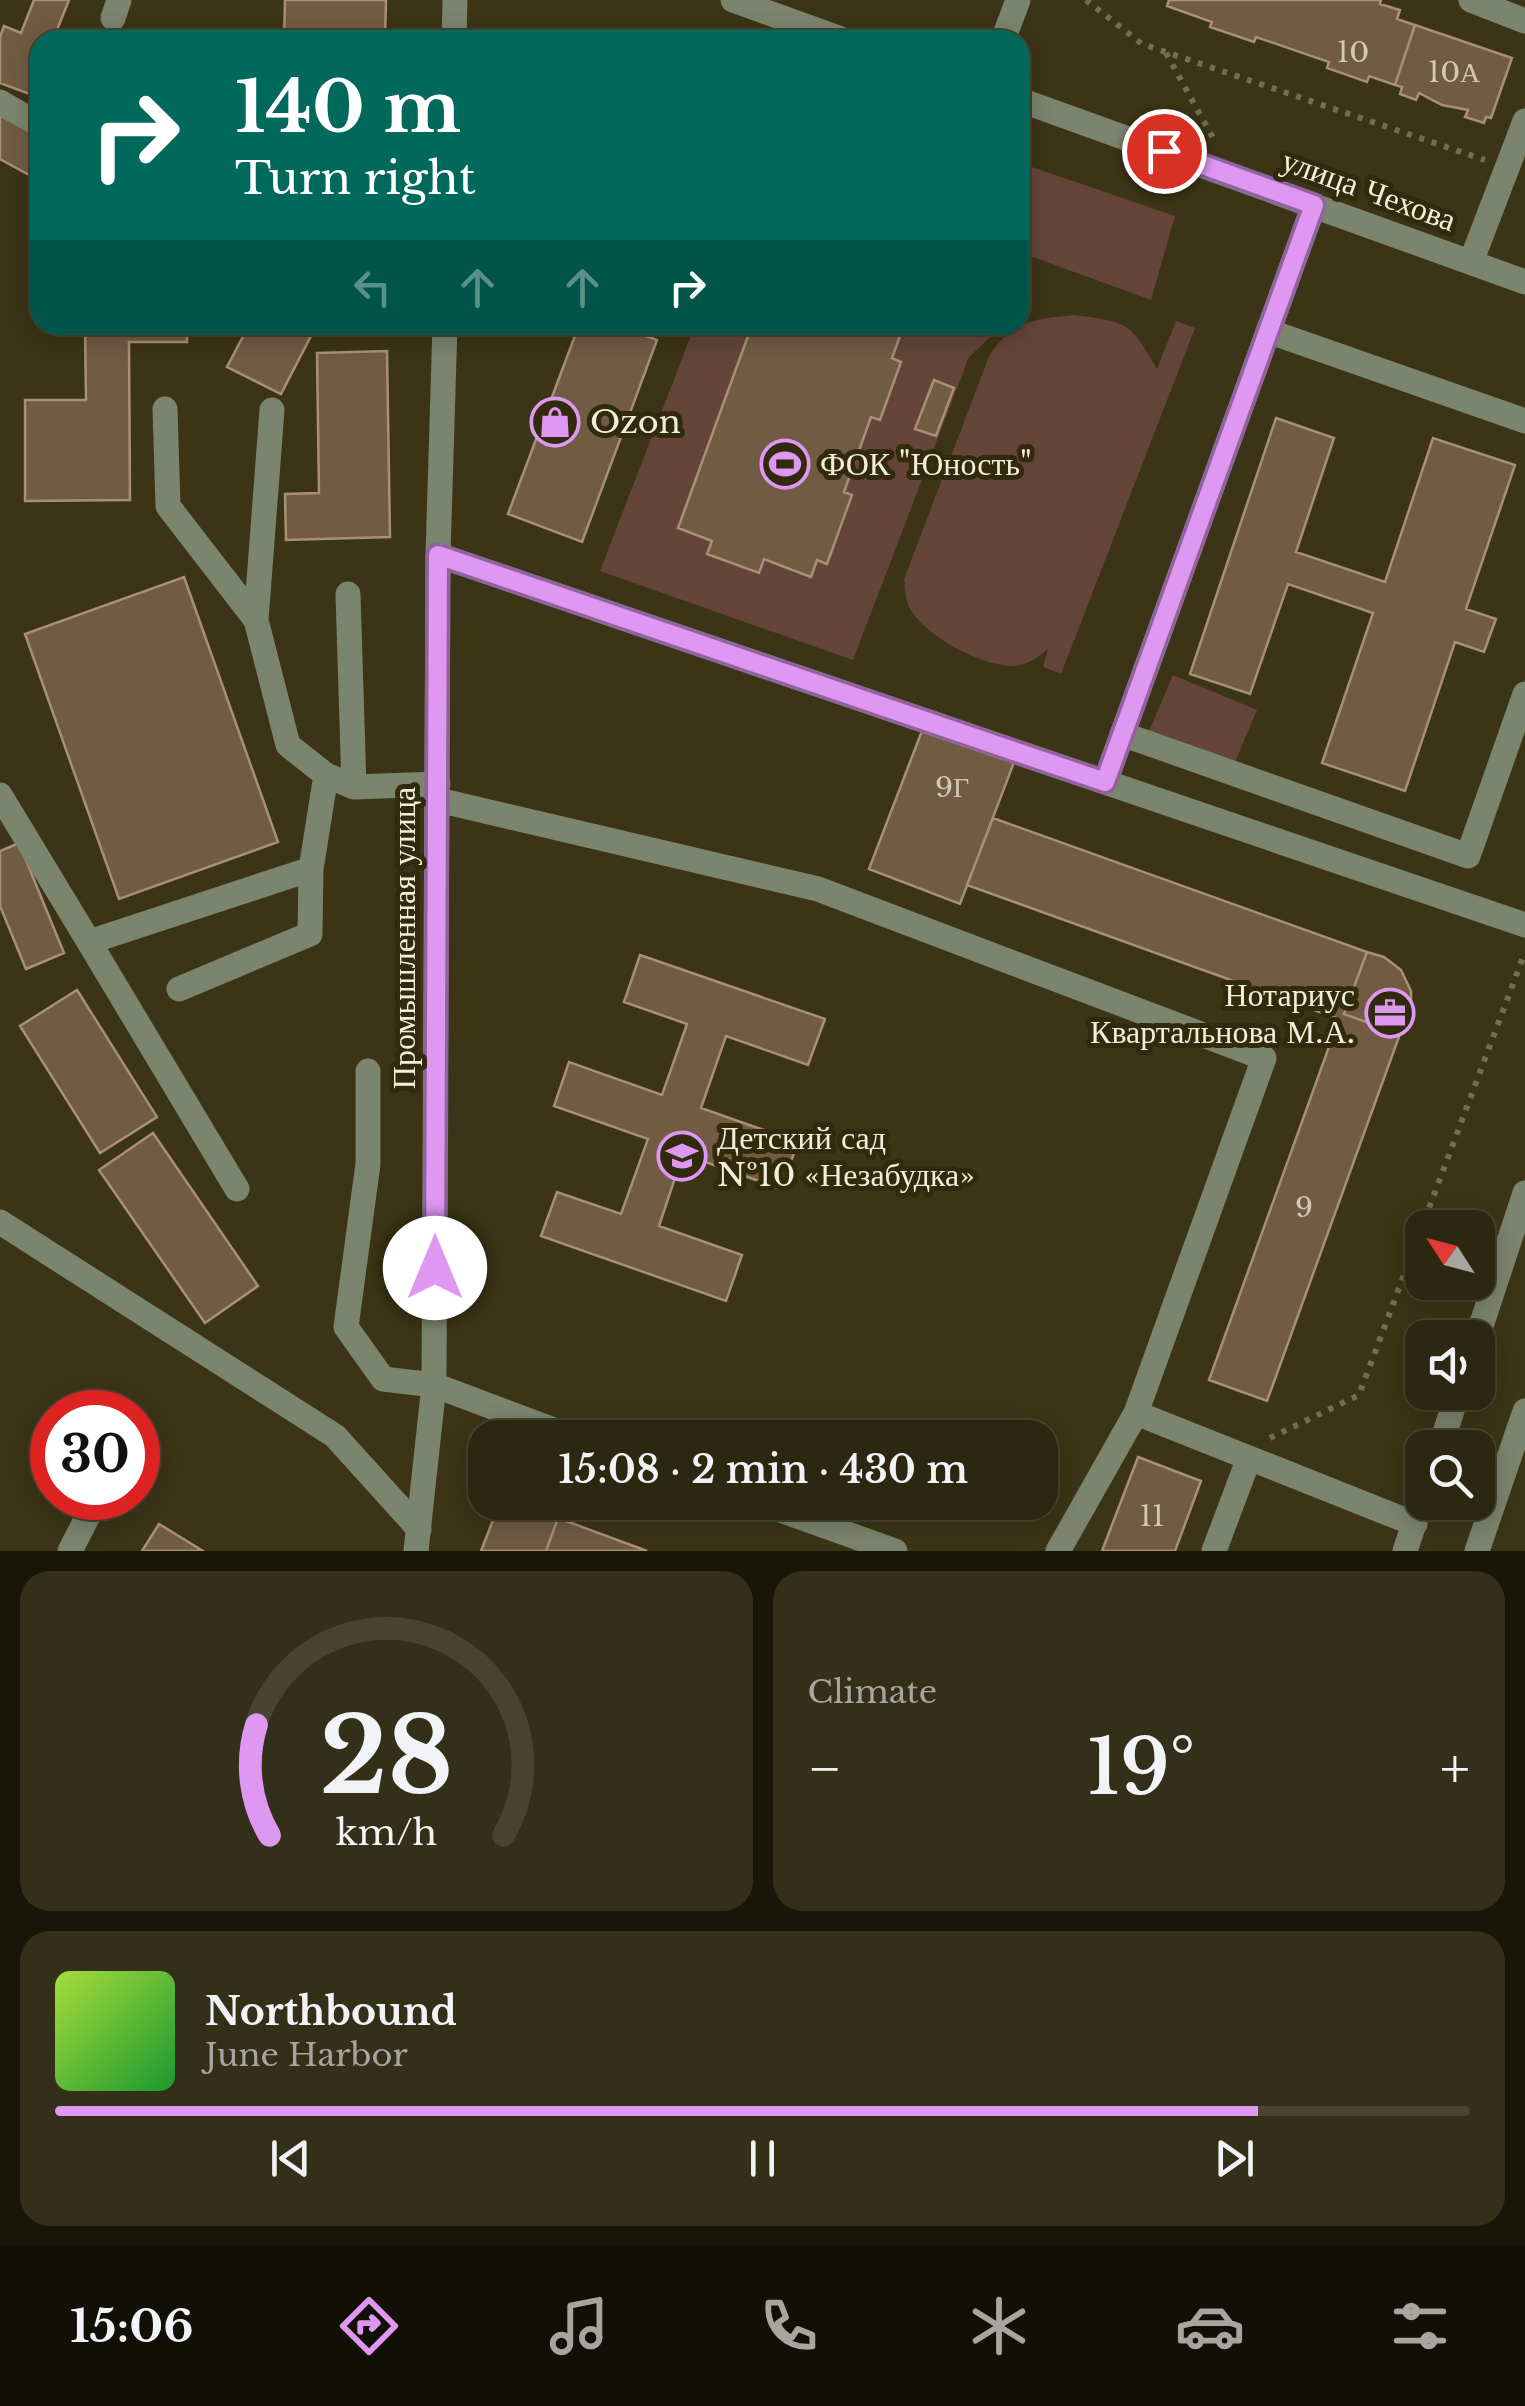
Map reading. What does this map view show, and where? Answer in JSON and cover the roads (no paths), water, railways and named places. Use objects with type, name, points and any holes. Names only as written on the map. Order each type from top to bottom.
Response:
[{"type":"street","points":[[454,30],[455,0]]},
{"type":"street","points":[[733,0],[816,30]]},
{"type":"street","points":[[1007,30],[1018,0]]},
{"type":"street","points":[[1471,0],[1525,21]]},
{"type":"street","points":[[0,102],[30,119]]},
{"type":"street","name":"улица Чехова","points":[[1030,104],[1525,282]]},
{"type":"street","points":[[1471,262],[1525,121]]},
{"type":"street","points":[[1105,782],[1314,205]]},
{"type":"street","points":[[1268,331],[1525,422]]},
{"type":"street","name":"Промышленная улица","points":[[418,1540],[434,1385],[438,555],[445,335]]},
{"type":"street","points":[[165,409],[168,506],[256,620]]},
{"type":"street","points":[[272,410],[256,620],[288,745],[326,775],[354,787],[438,792],[818,890],[1264,1058],[1136,1413],[1058,1551]]},
{"type":"street","points":[[438,555],[1525,925]]},
{"type":"street","points":[[348,594],[354,787]]},
{"type":"street","points":[[1122,734],[1468,856],[1525,694]]},
{"type":"street","points":[[180,989],[310,934],[312,869],[326,775]]},
{"type":"street","points":[[0,795],[237,1189]]},
{"type":"street","points":[[89,942],[312,869]]},
{"type":"street","points":[[368,1071],[368,1164],[346,1327],[382,1380],[434,1385],[526,1420]]},
{"type":"street","points":[[1483,1320],[1525,1193]]},
{"type":"street","points":[[0,1222],[334,1436],[418,1540]]},
{"type":"street","points":[[1476,1551],[1525,1411]]},
{"type":"street","points":[[1136,1413],[1244,1456],[1405,1508]]},
{"type":"street","points":[[1214,1551],[1244,1456]]},
{"type":"street","points":[[70,1551],[86,1520]]},
{"type":"street","points":[[808,1520],[895,1551]]},
{"type":"street","points":[[1406,1551],[1416,1520]]},
{"type":"place","name":"Ozon","points":[[555,422]]},
{"type":"place","name":"ФОК \"Юность\"","points":[[785,464]]},
{"type":"place","name":"Нотариус Квартальнова М.А.","points":[[1390,1013]]},
{"type":"place","name":"Детский сад №10 «Незабудка»","points":[[682,1156]]}]
